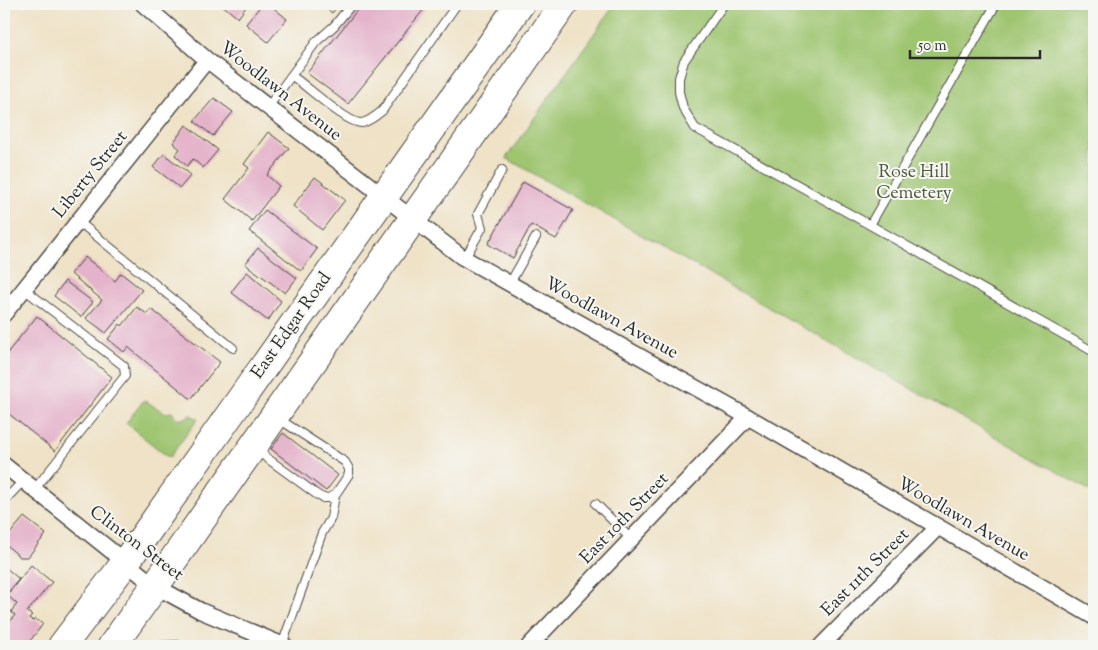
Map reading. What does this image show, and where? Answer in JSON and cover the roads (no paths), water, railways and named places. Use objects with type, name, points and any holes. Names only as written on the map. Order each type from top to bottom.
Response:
[{"type":"highway","points":[[112,646],[564,4]]},
{"type":"highway","name":"East Edgar Road","points":[[62,646],[125,563],[512,12]]},
{"type":"street","name":"Woodlawn Avenue","points":[[143,4],[207,60],[465,258],[1094,617]]},
{"type":"street","name":"Liberty Street","points":[[4,314],[207,60]]},
{"type":"street","name":"East 10th Street","points":[[529,646],[748,418]]},
{"type":"street","name":"Clinton Street","points":[[4,465],[155,586],[201,611],[262,639],[283,646]]},
{"type":"street","name":"East 11th Street","points":[[821,646],[938,527]]},
{"type":"lane","points":[[268,108],[316,42],[334,26],[352,4]]},
{"type":"lane","points":[[292,76],[350,120],[360,123],[371,120],[382,111],[457,4]]},
{"type":"lane","points":[[724,4],[684,61],[679,78],[679,92],[683,108],[695,128],[1094,352]]},
{"type":"lane","points":[[870,225],[996,4]]},
{"type":"lane","points":[[465,258],[482,228],[478,214],[502,170]]},
{"type":"lane","points":[[78,220],[233,348]]},
{"type":"lane","points":[[510,283],[536,237]]},
{"type":"lane","points":[[4,501],[29,486],[60,456],[125,376],[124,366],[24,289]]},
{"type":"lane","points":[[277,413],[345,462],[348,469],[348,474],[335,495],[331,518],[322,533],[283,646]]},
{"type":"lane","points":[[252,448],[323,498],[335,495]]},
{"type":"lane","points":[[596,504],[631,540]]},
{"type":"lane","points":[[158,646],[181,646]]},
{"type":"park label","name":"Rose Hill Cemetery","points":[[914,183]]}]
